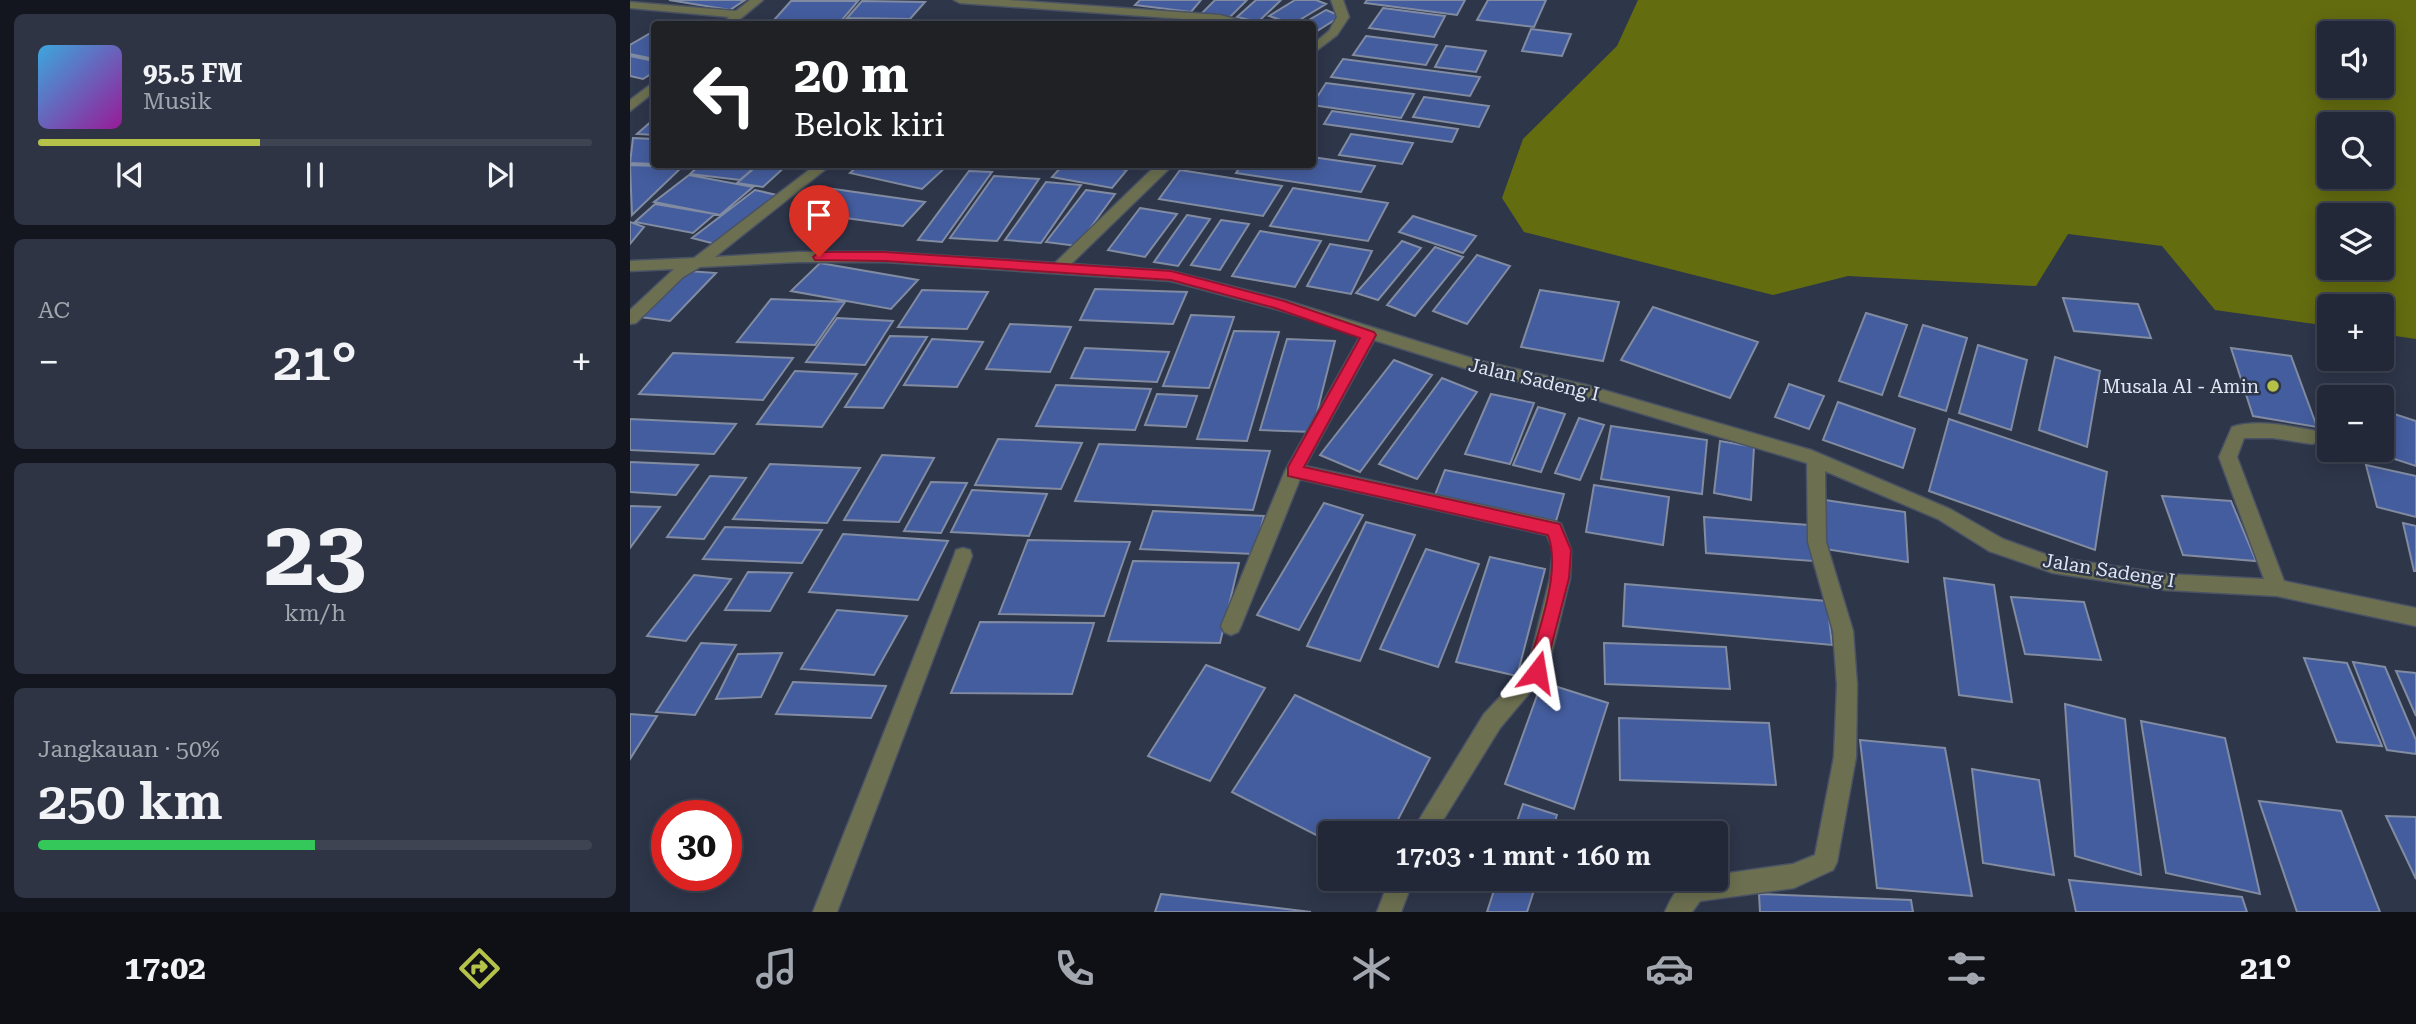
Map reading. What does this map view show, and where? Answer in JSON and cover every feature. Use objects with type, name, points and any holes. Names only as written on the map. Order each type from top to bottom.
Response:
[{"type":"street","points":[[731,21],[757,0]]},
{"type":"street","points":[[960,0],[1206,17],[1230,21]]},
{"type":"street","points":[[1317,40],[1343,18],[1337,0]]},
{"type":"street","points":[[630,5],[738,15]]},
{"type":"street","points":[[630,107],[651,89]]},
{"type":"street","points":[[630,319],[678,273],[701,260],[821,168]]},
{"type":"street","points":[[1060,267],[1163,168]]},
{"type":"street","name":"Jalan Sadeng I","points":[[630,267],[701,260],[885,257],[1171,276],[1279,304],[1369,335],[1480,368],[1586,391],[1816,459],[1944,514],[1996,545],[2053,565],[2166,582],[2277,587],[2416,617]]},
{"type":"street","points":[[1231,626],[1294,471],[1369,335]]},
{"type":"street","points":[[2277,587],[2228,457],[2238,432],[2273,431],[2312,437]]},
{"type":"street","points":[[1676,912],[1693,890],[1794,876],[1825,862],[1845,757],[1847,685],[1843,631],[1818,542],[1816,459]]},
{"type":"street","points":[[1294,471],[1554,529],[1562,550],[1560,578],[1537,672],[1492,721],[1430,821]]},
{"type":"street","points":[[825,912],[963,556]]},
{"type":"street","points":[[1389,912],[1397,891]]},
{"type":"green space","points":[[1638,0],[2416,0],[2416,339],[2394,336],[2394,294],[2317,294],[2317,324],[2215,310],[2162,246],[2068,234],[2036,286],[1848,276],[1773,295],[1524,232],[1502,198],[1523,139],[1617,46]]},
{"type":"building","points":[[669,0],[745,0],[730,10]]},
{"type":"building","points":[[1140,0],[1201,0],[1191,12],[1135,5]]},
{"type":"building","points":[[1215,0],[1247,0],[1228,19],[1201,14]]},
{"type":"building","points":[[1256,0],[1281,0],[1259,21],[1237,17]]},
{"type":"building","points":[[1295,0],[1316,0],[1326,4],[1298,21],[1284,21],[1269,16]]},
{"type":"building","points":[[1367,0],[1465,0],[1457,15],[1365,3]]},
{"type":"building","points":[[1488,0],[1546,0],[1534,27],[1477,20]]},
{"type":"building","points":[[791,1],[858,1],[842,20],[774,20]]},
{"type":"building","points":[[862,1],[925,2],[910,19],[847,18]]},
{"type":"building","points":[[1383,8],[1445,16],[1434,37],[1369,28]]},
{"type":"building","points":[[1326,10],[1341,16],[1316,32],[1316,21],[1307,21]]},
{"type":"building","points":[[1531,29],[1571,34],[1562,56],[1522,51]]},
{"type":"building","points":[[651,33],[651,58],[630,54],[630,45]]},
{"type":"building","points":[[1366,36],[1437,45],[1426,65],[1353,55]]},
{"type":"building","points":[[1446,46],[1486,51],[1476,72],[1435,67]]},
{"type":"building","points":[[630,56],[651,60],[651,74],[643,79],[630,76]]},
{"type":"building","points":[[1343,59],[1480,77],[1470,96],[1331,77]]},
{"type":"building","points":[[1326,83],[1414,94],[1401,118],[1316,106],[1316,99]]},
{"type":"building","points":[[1424,97],[1489,106],[1479,127],[1413,117]]},
{"type":"building","points":[[1332,111],[1458,129],[1452,142],[1324,124]]},
{"type":"building","points":[[651,122],[651,135],[637,134]]},
{"type":"building","points":[[1351,134],[1413,143],[1402,164],[1339,155]]},
{"type":"building","points":[[633,138],[651,139],[651,164],[630,163]]},
{"type":"building","points":[[1316,158],[1375,166],[1361,192],[1236,173],[1239,168],[1316,168]]},
{"type":"building","points":[[630,165],[681,168],[632,215]]},
{"type":"building","points":[[697,168],[754,168],[740,180],[690,174]]},
{"type":"building","points":[[754,168],[784,168],[763,187],[737,183]]},
{"type":"building","points":[[856,168],[945,168],[922,189],[850,173]]},
{"type":"building","points":[[1060,168],[1127,170],[1112,188],[1052,177]]},
{"type":"building","points":[[1180,170],[1282,186],[1263,216],[1159,199]]},
{"type":"building","points":[[969,171],[992,172],[942,242],[918,240]]},
{"type":"building","points":[[689,175],[753,187],[720,215],[654,202]]},
{"type":"building","points":[[994,176],[1039,179],[997,241],[950,238]]},
{"type":"building","points":[[1046,182],[1081,185],[1041,243],[1005,240]]},
{"type":"building","points":[[820,187],[925,202],[903,226],[795,211]]},
{"type":"building","points":[[1293,188],[1388,203],[1368,241],[1270,226]]},
{"type":"building","points":[[755,190],[781,196],[719,245],[692,238]]},
{"type":"building","points":[[1086,190],[1115,194],[1077,246],[1046,242]]},
{"type":"building","points":[[655,204],[715,214],[693,233],[635,222]]},
{"type":"building","points":[[1140,208],[1177,214],[1145,257],[1108,250]]},
{"type":"building","points":[[1187,215],[1210,219],[1178,266],[1154,262]]},
{"type":"building","points":[[1413,216],[1476,236],[1463,253],[1399,232]]},
{"type":"building","points":[[1221,220],[1249,224],[1220,270],[1191,265]]},
{"type":"building","points":[[630,222],[644,227],[630,244]]},
{"type":"building","points":[[1260,231],[1321,241],[1295,287],[1232,276]]},
{"type":"building","points":[[1402,241],[1421,248],[1378,300],[1356,293]]},
{"type":"building","points":[[1330,244],[1372,251],[1351,294],[1307,286]]},
{"type":"building","points":[[1435,247],[1463,257],[1415,316],[1387,305]]},
{"type":"building","points":[[1477,255],[1510,266],[1467,324],[1433,311]]},
{"type":"building","points":[[820,263],[918,280],[891,309],[791,291]]},
{"type":"building","points":[[688,271],[716,273],[670,321],[640,317]]},
{"type":"building","points":[[1095,289],[1187,292],[1173,324],[1080,320]]},
{"type":"building","points":[[922,290],[988,292],[967,329],[898,327]]},
{"type":"building","points":[[1540,290],[1619,302],[1603,361],[1521,347]]},
{"type":"building","points":[[2063,298],[2138,304],[2151,338],[2074,331]]},
{"type":"building","points":[[771,299],[845,302],[815,345],[737,342]]},
{"type":"building","points":[[1653,307],[1758,342],[1730,398],[1621,360]]},
{"type":"building","points":[[1866,313],[1907,325],[1882,395],[1839,381]]},
{"type":"building","points":[[1191,315],[1234,317],[1209,388],[1163,386]]},
{"type":"building","points":[[837,318],[893,321],[865,365],[806,362]]},
{"type":"building","points":[[1010,324],[1071,327],[1050,372],[986,369]]},
{"type":"building","points":[[1923,325],[1967,338],[1946,411],[1899,396]]},
{"type":"building","points":[[1234,331],[1279,332],[1247,441],[1197,439]]},
{"type":"building","points":[[890,336],[927,337],[883,408],[845,407]]},
{"type":"building","points":[[932,339],[983,342],[957,387],[904,385]]},
{"type":"building","points":[[1287,339],[1335,341],[1312,432],[1260,430]]},
{"type":"building","points":[[1978,345],[2027,360],[2011,430],[1959,413]]},
{"type":"building","points":[[1085,348],[1169,352],[1157,382],[1071,378]]},
{"type":"building","name":"Musala Al - Amin","points":[[2231,348],[2291,356],[2317,427],[2253,416]]},
{"type":"building","points":[[673,353],[793,358],[763,400],[639,394]]},
{"type":"building","points":[[2055,357],[2100,371],[2087,447],[2039,430]]},
{"type":"building","points":[[1394,360],[1432,375],[1360,472],[1320,455]]},
{"type":"building","points":[[795,371],[857,374],[822,427],[757,424]]},
{"type":"building","points":[[1442,378],[1477,392],[1417,479],[1379,464]]},
{"type":"building","points":[[1789,384],[1824,396],[1809,429],[1775,417]]},
{"type":"building","points":[[1056,385],[1151,389],[1135,430],[1036,426]]},
{"type":"building","points":[[1157,394],[1197,396],[1186,427],[1145,425]]},
{"type":"building","points":[[1491,394],[1534,403],[1510,464],[1465,454]]},
{"type":"building","points":[[1838,402],[1915,429],[1903,468],[1823,440]]},
{"type":"building","points":[[1538,407],[1565,414],[1541,472],[1513,465]]},
{"type":"building","points":[[2394,414],[2416,421],[2416,466],[2394,459]]},
{"type":"building","points":[[1579,418],[1604,425],[1580,480],[1555,473]]},
{"type":"building","points":[[630,419],[736,424],[714,454],[630,450]]},
{"type":"building","points":[[1949,419],[2107,472],[2095,550],[1929,491]]},
{"type":"building","points":[[1611,426],[1707,440],[1702,494],[1601,479]]},
{"type":"building","points":[[998,439],[1082,443],[1061,489],[975,485]]},
{"type":"building","points":[[1720,441],[1754,447],[1751,500],[1714,493]]},
{"type":"building","points":[[1099,444],[1270,451],[1253,510],[1075,501]]},
{"type":"building","points":[[882,455],[934,458],[899,522],[844,520]]},
{"type":"building","points":[[630,462],[698,465],[676,495],[630,492]]},
{"type":"building","points":[[770,464],[860,468],[827,523],[733,519]]},
{"type":"building","points":[[2366,465],[2416,476],[2416,517],[2377,507]]},
{"type":"building","points":[[1445,470],[1564,494],[1556,521],[1435,495]]},
{"type":"building","points":[[710,476],[746,478],[704,539],[667,537]]},
{"type":"building","points":[[931,482],[967,483],[941,533],[904,531]]},
{"type":"building","points":[[1594,485],[1669,497],[1663,545],[1586,532]]},
{"type":"building","points":[[972,490],[1047,494],[1029,536],[951,532]]},
{"type":"building","points":[[2162,496],[2231,501],[2256,561],[2183,555]]},
{"type":"building","points":[[1825,500],[1905,512],[1908,562],[1825,549]]},
{"type":"building","points":[[1324,503],[1363,515],[1299,630],[1257,615]]},
{"type":"building","points":[[630,506],[660,507],[630,548]]},
{"type":"building","points":[[1153,511],[1264,516],[1254,554],[1140,549]]},
{"type":"building","points":[[1704,517],[1809,525],[1813,561],[1706,553]]},
{"type":"building","points":[[1366,522],[1415,535],[1360,661],[1307,646]]},
{"type":"building","points":[[2403,523],[2416,526],[2416,571],[2414,571]]},
{"type":"building","points":[[725,527],[822,530],[802,563],[703,559]]},
{"type":"building","points":[[843,534],[948,541],[918,600],[809,592]]},
{"type":"building","points":[[1028,540],[1130,542],[1104,616],[999,614]]},
{"type":"building","points":[[1426,549],[1479,564],[1438,667],[1380,649]]},
{"type":"building","points":[[1490,557],[1545,569],[1517,676],[1456,662]]},
{"type":"building","points":[[1133,561],[1239,563],[1220,643],[1108,641]]},
{"type":"building","points":[[748,572],[792,573],[770,611],[725,610]]},
{"type":"building","points":[[694,575],[731,579],[686,641],[647,636]]},
{"type":"building","points":[[1944,578],[1994,585],[2012,702],[1959,695]]},
{"type":"building","points":[[1625,584],[1827,601],[1832,645],[1623,626]]},
{"type":"building","points":[[2011,597],[2084,602],[2101,660],[2025,654]]},
{"type":"building","points":[[837,610],[907,616],[874,675],[801,669]]},
{"type":"building","points":[[980,622],[1094,623],[1072,694],[951,693]]},
{"type":"building","points":[[701,643],[736,645],[695,715],[656,712]]},
{"type":"building","points":[[1604,643],[1726,647],[1730,689],[1605,684]]},
{"type":"building","points":[[782,653],[761,697],[716,699],[738,654]]},
{"type":"building","points":[[2304,658],[2347,663],[2382,746],[2337,742]]},
{"type":"building","points":[[2353,662],[2385,667],[2416,740],[2416,754],[2387,750]]},
{"type":"building","points":[[1206,665],[1265,688],[1210,781],[1148,756]]},
{"type":"building","points":[[2396,671],[2416,673],[2416,716]]},
{"type":"building","points":[[793,682],[886,686],[871,718],[776,714]]},
{"type":"building","points":[[1542,682],[1608,703],[1574,809],[1505,784]]},
{"type":"building","points":[[1295,695],[1430,758],[1397,821],[1318,821],[1318,836],[1232,792]]},
{"type":"building","points":[[2065,704],[2125,719],[2141,875],[2075,856]]},
{"type":"building","points":[[630,714],[657,716],[630,759]]},
{"type":"building","points":[[1619,718],[1769,723],[1776,785],[1620,780]]},
{"type":"building","points":[[2141,721],[2225,738],[2260,894],[2166,873]]},
{"type":"building","points":[[1860,740],[1945,748],[1972,896],[1877,888]]},
{"type":"building","points":[[1972,769],[2039,780],[2054,875],[1983,863]]},
{"type":"building","points":[[2259,801],[2341,811],[2380,912],[2297,912]]},
{"type":"building","points":[[1523,804],[1557,815],[1555,821],[1517,821]]},
{"type":"building","points":[[2386,816],[2416,817],[2416,879]]},
{"type":"building","points":[[2069,880],[2242,897],[2247,912],[2076,912]]},
{"type":"building","points":[[1494,891],[1534,891],[1527,912],[1487,912]]},
{"type":"building","points":[[1161,894],[1311,912],[1155,912]]},
{"type":"building","points":[[1759,894],[1911,900],[1913,912],[1760,912]]},
{"type":"place","name":"Musala Al - Amin","points":[[2273,386]]},
{"type":"route","points":[[819,257],[885,257],[1171,276],[1279,304],[1369,335],[1294,471],[1554,529],[1562,550],[1560,578],[1537,672]]}]
